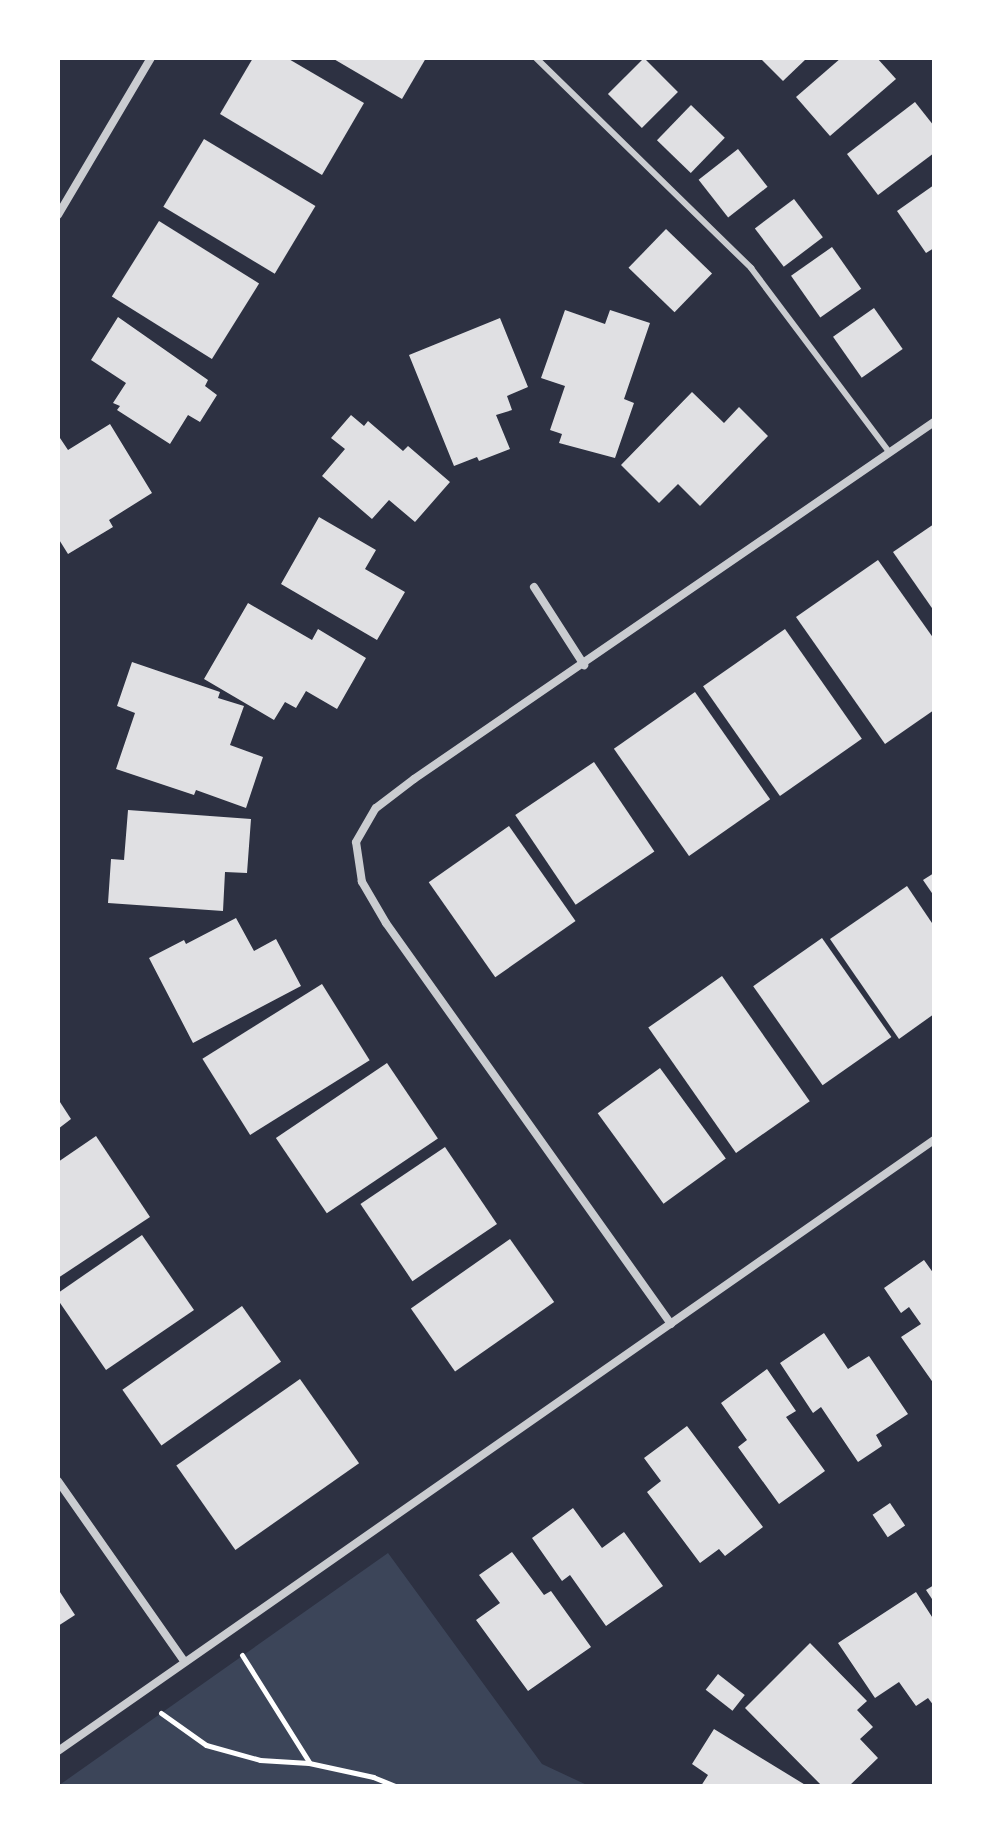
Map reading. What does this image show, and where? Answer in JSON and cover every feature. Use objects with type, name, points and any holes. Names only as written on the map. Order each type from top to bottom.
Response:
[{"type":"street","points":[[58,215],[151,58]]},
{"type":"street","points":[[671,1324],[386,923],[362,882],[356,842],[376,808],[934,422]]},
{"type":"street","points":[[534,587],[584,665]]},
{"type":"street","points":[[58,1751],[934,1140]]},
{"type":"street","points":[[58,1481],[184,1661]]},
{"type":"lane","points":[[536,58],[751,268],[891,453]]},
{"type":"path","points":[[226,1633],[309,1763]]},
{"type":"path","points":[[144,1689],[166,1719],[206,1745],[260,1760],[309,1763],[373,1777],[395,1786]]},
{"type":"shaded area","points":[[388,1553],[542,1764],[589,1786],[58,1786]]},
{"type":"building","points":[[253,58],[287,58],[364,103],[322,175],[220,114]]},
{"type":"building","points":[[332,58],[426,58],[402,99]]},
{"type":"building","points":[[644,58],[678,92],[642,128],[608,94]]},
{"type":"building","points":[[760,58],[807,58],[783,81]]},
{"type":"building","points":[[841,58],[877,58],[896,79],[830,136],[796,97]]},
{"type":"building","points":[[915,102],[934,126],[934,153],[878,195],[847,154]]},
{"type":"building","points":[[691,105],[725,138],[691,173],[657,140]]},
{"type":"building","points":[[204,139],[315,206],[275,274],[163,207]]},
{"type":"building","points":[[738,149],[768,187],[728,218],[699,180]]},
{"type":"building","points":[[934,185],[934,248],[926,253],[897,211]]},
{"type":"building","points":[[794,199],[823,237],[784,267],[755,228]]},
{"type":"building","points":[[159,221],[259,284],[212,359],[112,296]]},
{"type":"building","points":[[666,229],[712,273],[675,312],[628,268]]},
{"type":"building","points":[[832,247],[861,289],[820,317],[791,276]]},
{"type":"building","points":[[874,308],[903,349],[862,378],[833,337]]},
{"type":"building","points":[[565,310],[605,324],[610,310],[650,323],[624,399],[634,403],[615,458],[559,443],[562,434],[550,430],[565,386],[541,378]]},
{"type":"building","points":[[118,317],[208,380],[205,386],[217,395],[200,422],[188,415],[170,444],[117,410],[120,406],[113,403],[126,383],[91,360]]},
{"type":"building","points":[[500,318],[528,387],[507,396],[512,410],[496,415],[510,449],[479,461],[477,457],[454,466],[409,355]]},
{"type":"building","points":[[692,392],[724,423],[739,407],[768,436],[700,506],[678,484],[659,503],[621,465]]},
{"type":"building","points":[[351,415],[364,426],[368,421],[403,451],[408,446],[450,482],[415,522],[389,500],[372,519],[322,476],[345,449],[331,438]]},
{"type":"building","points":[[110,424],[152,493],[109,520],[113,527],[68,554],[58,538],[58,435],[68,450]]},
{"type":"building","points":[[319,517],[376,550],[365,569],[405,592],[377,640],[281,584]]},
{"type":"building","points":[[934,524],[934,611],[893,552]]},
{"type":"building","points":[[878,560],[934,639],[934,710],[885,744],[796,617]]},
{"type":"building","points":[[248,603],[312,640],[318,629],[366,658],[337,709],[306,691],[296,708],[285,702],[274,720],[204,679]]},
{"type":"building","points":[[785,629],[862,739],[780,796],[703,686]]},
{"type":"building","points":[[132,662],[220,692],[218,698],[244,706],[230,745],[263,757],[246,808],[196,790],[194,795],[116,769],[135,713],[117,706]]},
{"type":"building","points":[[695,692],[770,799],[689,856],[614,749]]},
{"type":"building","points":[[594,762],[654,852],[576,905],[515,815]]},
{"type":"building","points":[[128,810],[251,819],[247,873],[225,872],[223,911],[108,903],[111,859],[124,860]]},
{"type":"building","points":[[509,826],[576,921],[495,977],[429,882]]},
{"type":"building","points":[[934,873],[934,896],[923,880]]},
{"type":"building","points":[[907,886],[934,926],[934,1014],[899,1039],[830,939]]},
{"type":"building","points":[[236,918],[254,951],[276,939],[301,986],[193,1043],[149,958],[184,940],[186,944]]},
{"type":"building","points":[[822,938],[891,1037],[823,1085],[753,986]]},
{"type":"building","points":[[722,976],[810,1101],[736,1153],[648,1028]]},
{"type":"building","points":[[322,984],[370,1060],[250,1135],[202,1059]]},
{"type":"building","points":[[387,1063],[438,1138],[327,1213],[276,1138]]},
{"type":"building","points":[[660,1068],[726,1159],[664,1204],[598,1113]]},
{"type":"building","points":[[58,1099],[71,1119],[58,1129]]},
{"type":"building","points":[[96,1136],[150,1217],[58,1278],[58,1162]]},
{"type":"building","points":[[445,1147],[497,1224],[412,1281],[360,1204]]},
{"type":"building","points":[[142,1235],[194,1310],[106,1370],[58,1300],[58,1293]]},
{"type":"building","points":[[510,1239],[554,1302],[455,1371],[411,1308]]},
{"type":"building","points":[[924,1260],[934,1274],[934,1384],[901,1337],[921,1324],[909,1307],[901,1313],[884,1288]]},
{"type":"building","points":[[242,1306],[281,1362],[161,1445],[122,1390]]},
{"type":"building","points":[[824,1333],[848,1369],[869,1356],[908,1414],[876,1435],[882,1446],[858,1462],[821,1407],[813,1413],[780,1363]]},
{"type":"building","points":[[767,1369],[796,1411],[786,1417],[825,1471],[779,1504],[738,1447],[747,1440],[721,1403]]},
{"type":"building","points":[[300,1379],[359,1463],[235,1550],[176,1466]]},
{"type":"building","points":[[687,1426],[763,1527],[725,1556],[719,1549],[700,1563],[647,1492],[661,1481],[644,1458]]},
{"type":"building","points":[[890,1503],[905,1525],[888,1537],[873,1515]]},
{"type":"building","points":[[573,1508],[602,1548],[624,1532],[663,1586],[606,1626],[570,1575],[562,1581],[532,1538]]},
{"type":"building","points":[[512,1552],[544,1595],[551,1591],[591,1647],[528,1691],[476,1620],[500,1603],[479,1575]]},
{"type":"building","points":[[934,1585],[934,1602],[926,1590]]},
{"type":"building","points":[[58,1589],[75,1615],[58,1626]]},
{"type":"building","points":[[916,1592],[934,1620],[934,1706],[928,1698],[916,1706],[899,1682],[875,1698],[838,1643]]},
{"type":"building","points":[[810,1643],[867,1701],[857,1710],[873,1727],[860,1739],[878,1758],[849,1786],[822,1786],[745,1708]]},
{"type":"building","points":[[718,1674],[745,1695],[732,1711],[706,1690]]},
{"type":"building","points":[[714,1729],[807,1786],[701,1786],[708,1775],[692,1764]]}]
